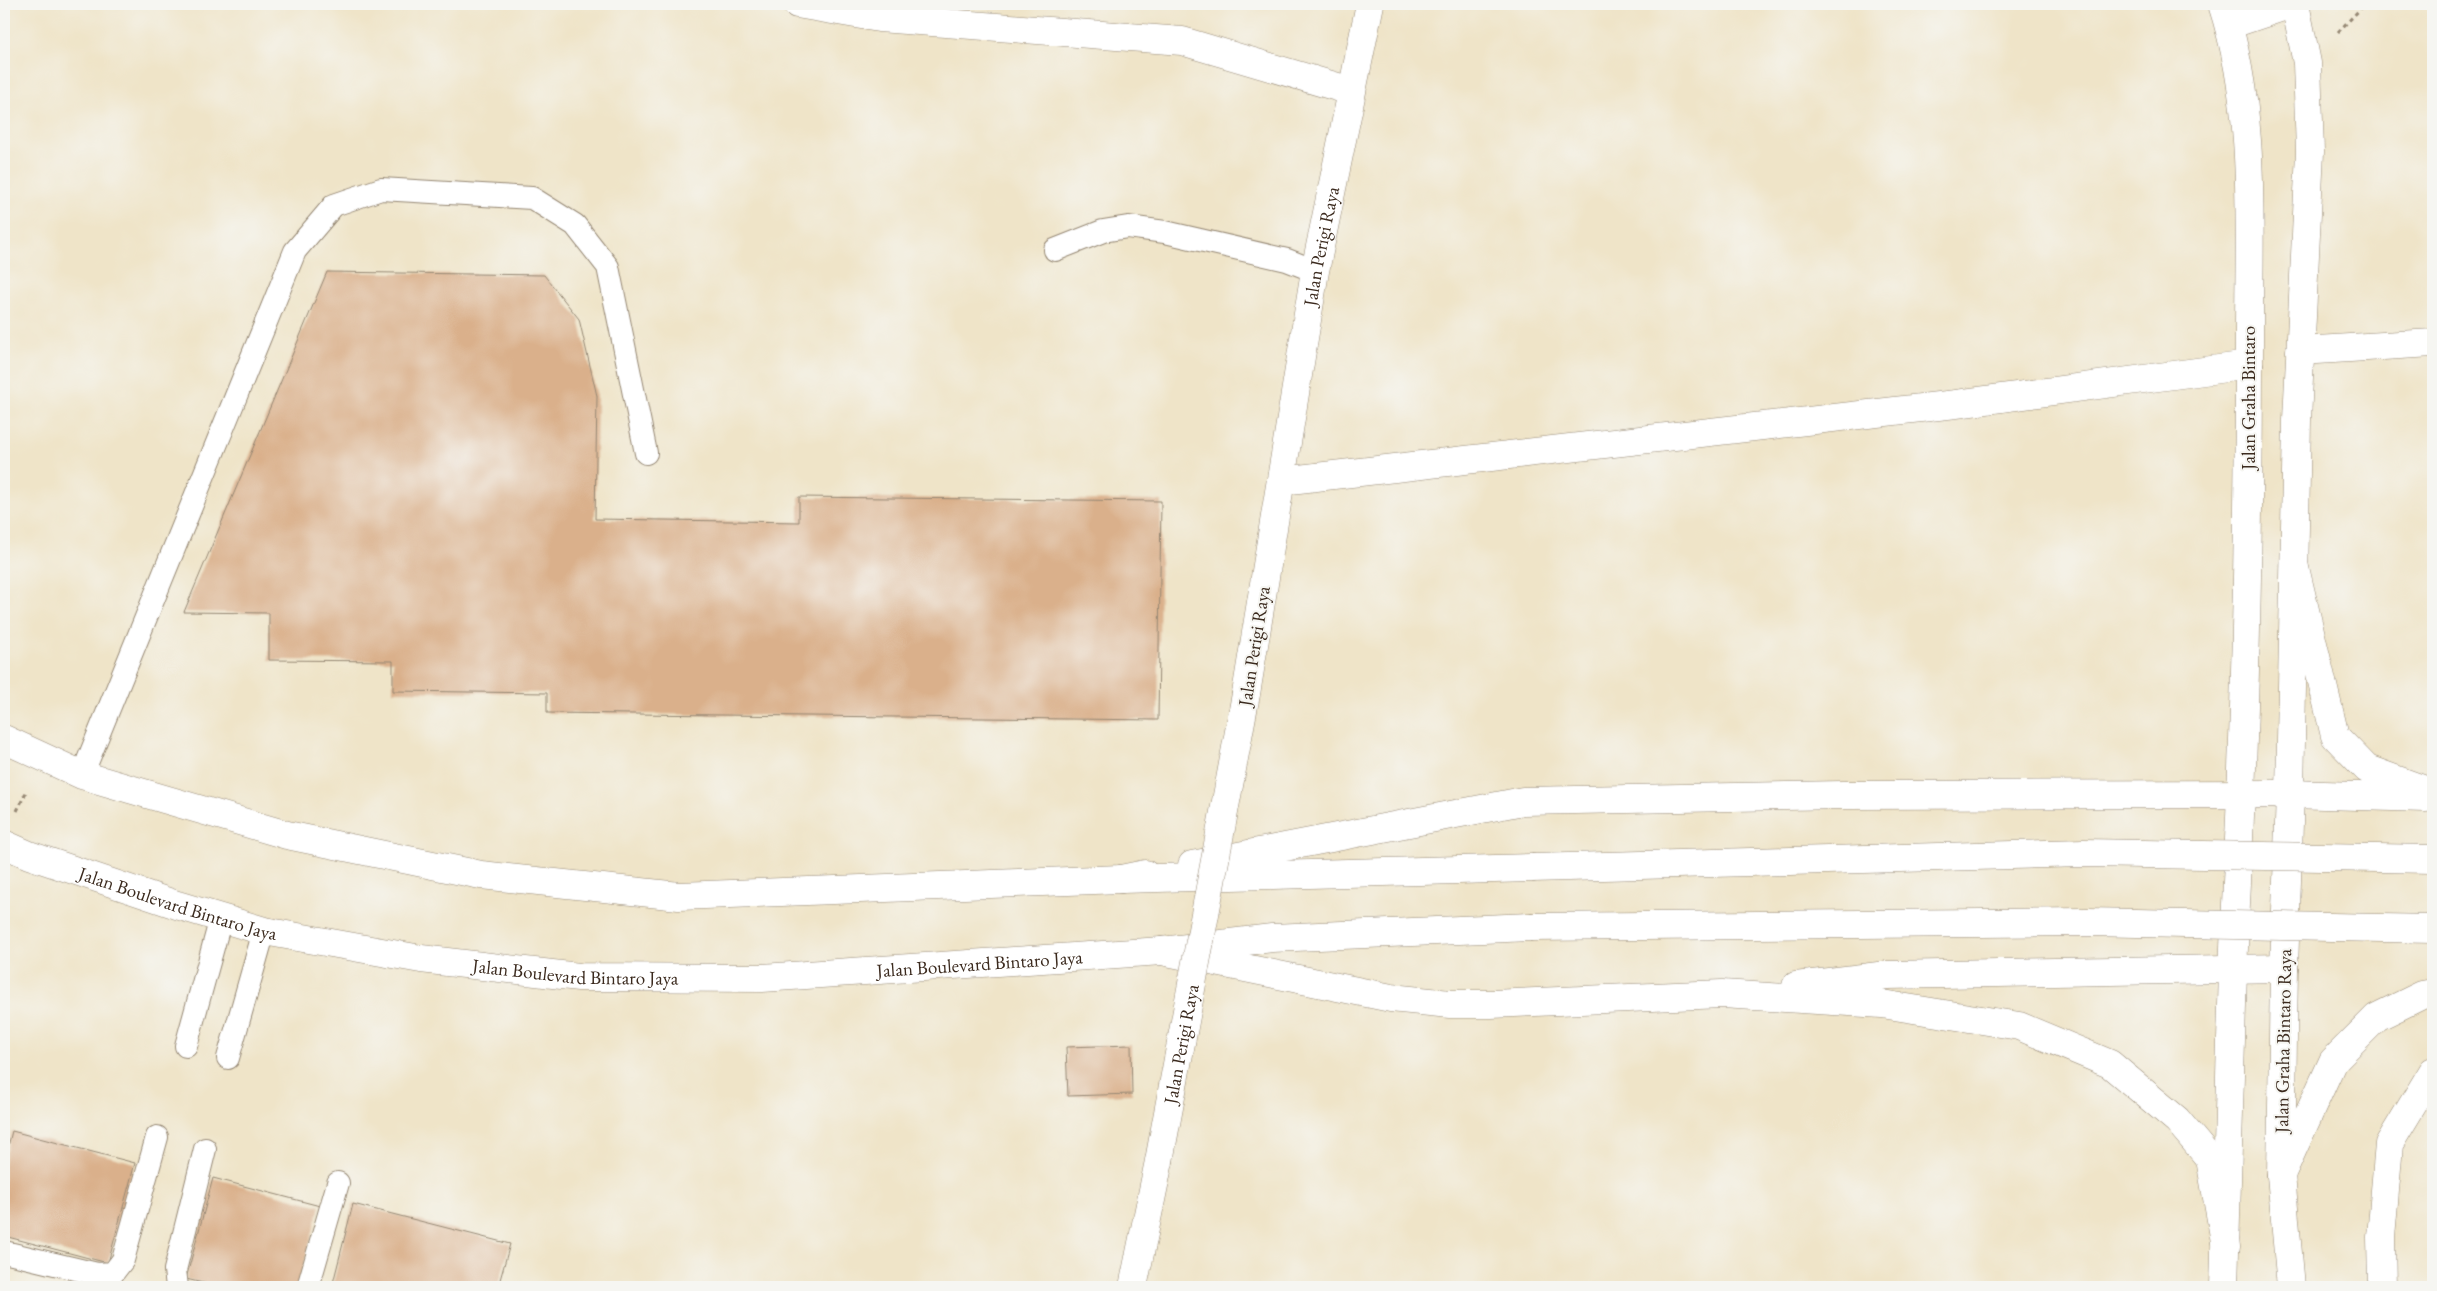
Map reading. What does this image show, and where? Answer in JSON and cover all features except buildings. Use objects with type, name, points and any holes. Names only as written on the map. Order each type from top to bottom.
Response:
[{"type":"main road","points":[[797,4],[879,18],[1182,41],[1350,91]]},
{"type":"main road","name":"Jalan Perigi Raya","points":[[1134,1287],[1246,694],[1315,271],[1350,91],[1370,4]]},
{"type":"main road","points":[[2226,14],[2294,4],[2307,64],[2310,152],[2300,352],[2290,794]]},
{"type":"main road","name":"Jalan Graha Bintaro","points":[[2226,14],[2249,146],[2246,654],[2242,795]]},
{"type":"main road","points":[[2300,352],[2433,343]]},
{"type":"main road","points":[[1281,481],[1956,404],[2249,365]]},
{"type":"main road","points":[[2295,568],[2335,736],[2368,769],[2433,793]]},
{"type":"main road","points":[[4,739],[82,775],[287,835],[481,875],[679,896],[1121,879],[2084,853],[2433,859]]},
{"type":"main road","points":[[1121,879],[1523,801],[1843,795],[2290,794],[2433,798]]},
{"type":"main road","name":"Jalan Graha Bintaro Raya","points":[[2290,794],[2284,968],[2281,1175],[2291,1287]]},
{"type":"main road","points":[[2224,1287],[2233,970],[2242,795]]},
{"type":"main road","name":"Jalan Boulevard Bintaro Jaya","points":[[4,844],[29,855],[264,931],[421,959],[579,977],[762,978],[1162,951]]},
{"type":"main road","points":[[1162,951],[1272,938],[1530,926],[2088,922],[2433,929]]},
{"type":"main road","points":[[1162,951],[1391,998],[1450,1004],[1491,1004],[1722,994],[1887,975],[2284,968]]},
{"type":"main road","points":[[2281,1175],[2333,1061],[2377,1017],[2422,995],[2433,993]]},
{"type":"main road","points":[[1722,994],[1882,1004],[2020,1026],[2110,1064],[2177,1120],[2210,1159],[2226,1247]]},
{"type":"main road","points":[[2382,1287],[2381,1237],[2389,1144],[2433,1071]]},
{"type":"lane","points":[[82,775],[295,252],[334,205],[381,189],[532,198],[575,225],[608,266],[646,453]]},
{"type":"lane","points":[[1055,250],[1103,231],[1128,227],[1165,232],[1287,260],[1315,271]]},
{"type":"lane","points":[[186,1046],[221,918]]},
{"type":"lane","points":[[228,1058],[264,931]]},
{"type":"lane","points":[[4,1252],[97,1274],[113,1273],[123,1260],[157,1137]]},
{"type":"lane","points":[[177,1287],[175,1270],[205,1149]]},
{"type":"lane","points":[[308,1287],[338,1184]]},
{"type":"path","points":[[15,815],[43,757]]}]
